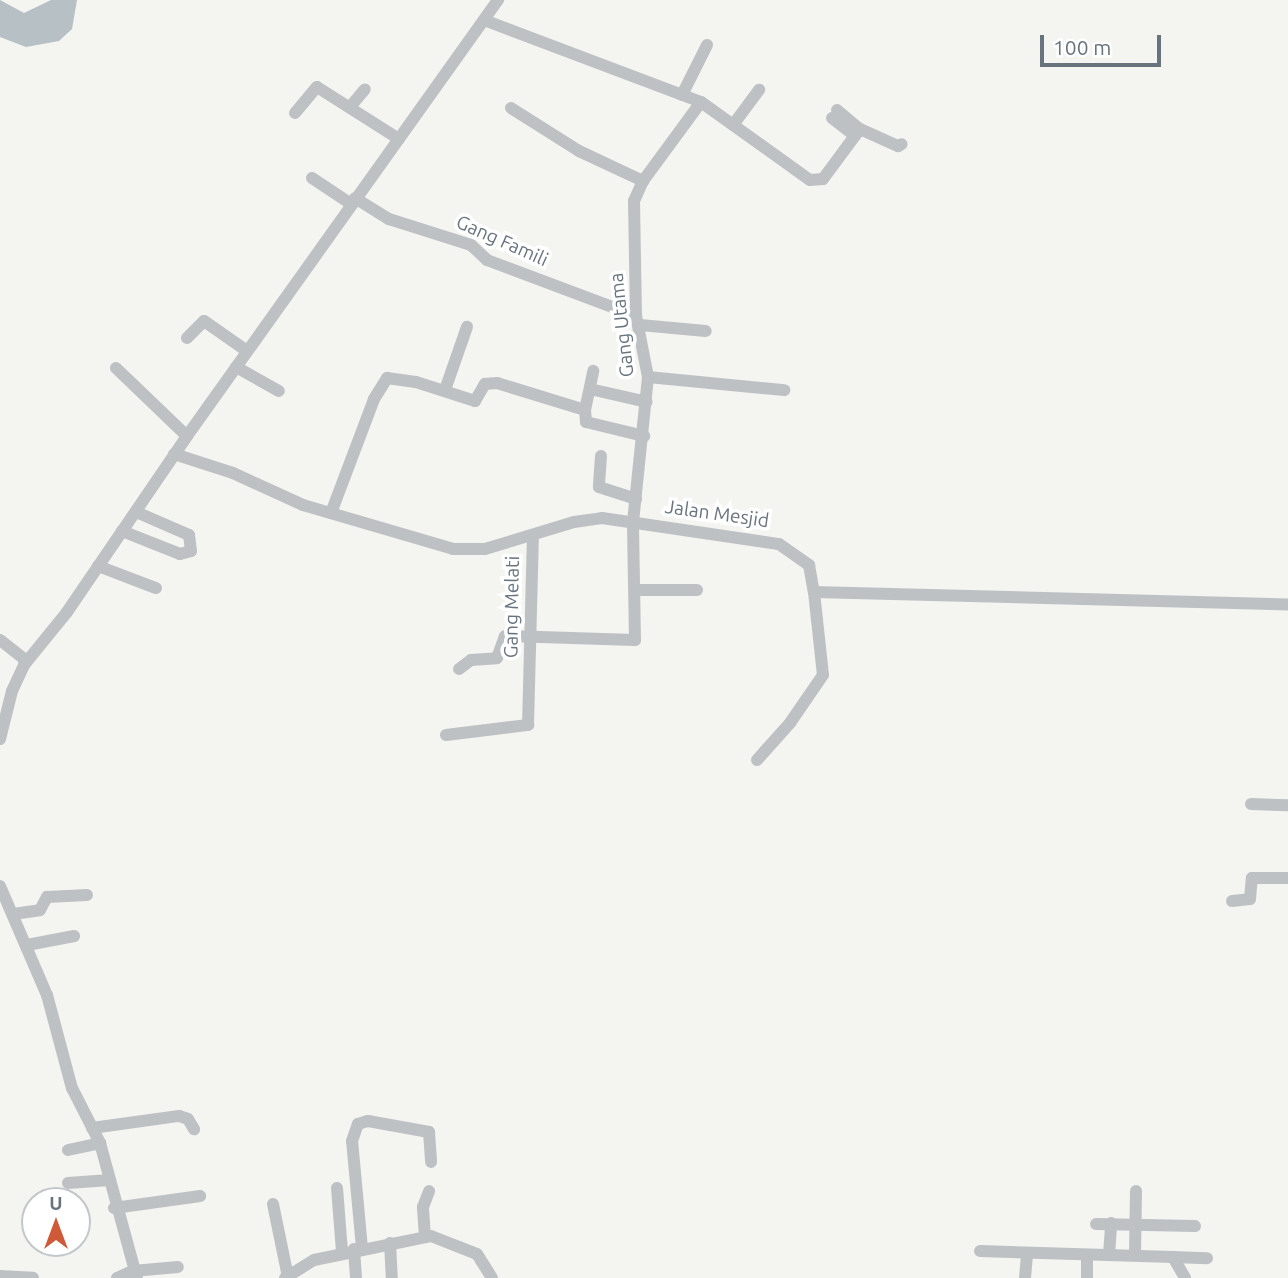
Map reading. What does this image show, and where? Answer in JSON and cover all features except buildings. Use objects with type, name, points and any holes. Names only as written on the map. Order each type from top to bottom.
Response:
[{"type":"street","points":[[0,739],[4,708],[27,661],[98,566],[174,454],[498,0]]},
{"type":"street","points":[[484,20],[701,102],[814,181],[823,179],[857,133]]},
{"type":"street","points":[[682,94],[707,45]]},
{"type":"street","points":[[295,113],[316,87],[399,139]]},
{"type":"street","points":[[350,107],[365,89]]},
{"type":"street","points":[[733,125],[759,90]]},
{"type":"street","name":"Gang Utama","points":[[531,636],[635,640],[633,522],[648,377],[638,321],[634,201],[643,181],[701,102]]},
{"type":"street","points":[[511,108],[579,151],[643,181]]},
{"type":"street","points":[[834,114],[857,133],[898,146],[902,144]]},
{"type":"street","name":"Gang Famili","points":[[312,178],[389,219],[471,244],[487,260],[638,321],[706,331]]},
{"type":"street","points":[[187,338],[204,321],[247,351]]},
{"type":"street","points":[[445,390],[467,327]]},
{"type":"street","points":[[236,367],[279,391]]},
{"type":"street","points":[[116,368],[187,436]]},
{"type":"street","points":[[593,370],[585,410],[586,422],[644,436]]},
{"type":"street","points":[[648,377],[785,390]]},
{"type":"street","points":[[331,513],[384,380],[403,379],[477,400],[485,384],[497,383],[585,410]]},
{"type":"street","points":[[590,389],[647,402]]},
{"type":"street","name":"Jalan Mesjid","points":[[174,454],[331,513],[462,551],[533,535],[585,519],[633,522],[779,544],[809,565],[823,675],[790,723],[757,760]]},
{"type":"street","points":[[601,456],[598,485],[636,499]]},
{"type":"street","points":[[122,531],[180,554],[191,551],[189,535],[136,512]]},
{"type":"street","name":"Gang Melati","points":[[446,735],[525,728],[531,636],[533,535]]},
{"type":"street","points":[[98,566],[156,589]]},
{"type":"street","points":[[635,590],[697,590]]},
{"type":"street","points":[[814,592],[1288,604]]},
{"type":"street","points":[[459,670],[471,660],[498,658],[503,637],[531,636]]},
{"type":"street","points":[[0,640],[27,661]]},
{"type":"street","points":[[1251,804],[1288,805]]},
{"type":"street","points":[[1232,901],[1250,899],[1252,878],[1288,878]]},
{"type":"street","points":[[0,886],[47,995],[72,1088],[100,1143],[114,1208],[135,1275]]},
{"type":"street","points":[[13,914],[40,910],[47,898],[87,895]]},
{"type":"street","points":[[27,945],[74,936]]},
{"type":"street","points":[[92,1128],[179,1115],[188,1119],[194,1129]]},
{"type":"street","points":[[356,1278],[353,1250],[352,1141],[358,1124],[368,1121],[429,1132],[431,1162]]},
{"type":"street","points":[[68,1150],[100,1143]]},
{"type":"street","points":[[68,1183],[110,1180]]},
{"type":"street","points":[[337,1188],[353,1250]]},
{"type":"street","points":[[425,1237],[423,1207],[429,1191]]},
{"type":"street","points":[[1135,1255],[1136,1191]]},
{"type":"street","points":[[114,1208],[200,1196]]},
{"type":"street","points":[[273,1204],[287,1278],[314,1260],[425,1237],[441,1238],[477,1254],[492,1278]]},
{"type":"street","points":[[1109,1255],[1111,1223]]},
{"type":"street","points":[[1096,1224],[1195,1226]]},
{"type":"street","points":[[390,1243],[392,1278]]},
{"type":"street","points":[[980,1251],[1207,1258]]},
{"type":"street","points":[[1025,1278],[1027,1252]]},
{"type":"street","points":[[1087,1255],[1087,1278]]},
{"type":"street","points":[[1173,1256],[1185,1278]]},
{"type":"street","points":[[117,1278],[178,1267]]},
{"type":"street","points":[[0,1276],[33,1278]]},
{"type":"shaded area","points":[[0,0],[24,13],[51,0],[77,0],[72,29],[59,41],[26,47],[0,37]]}]
